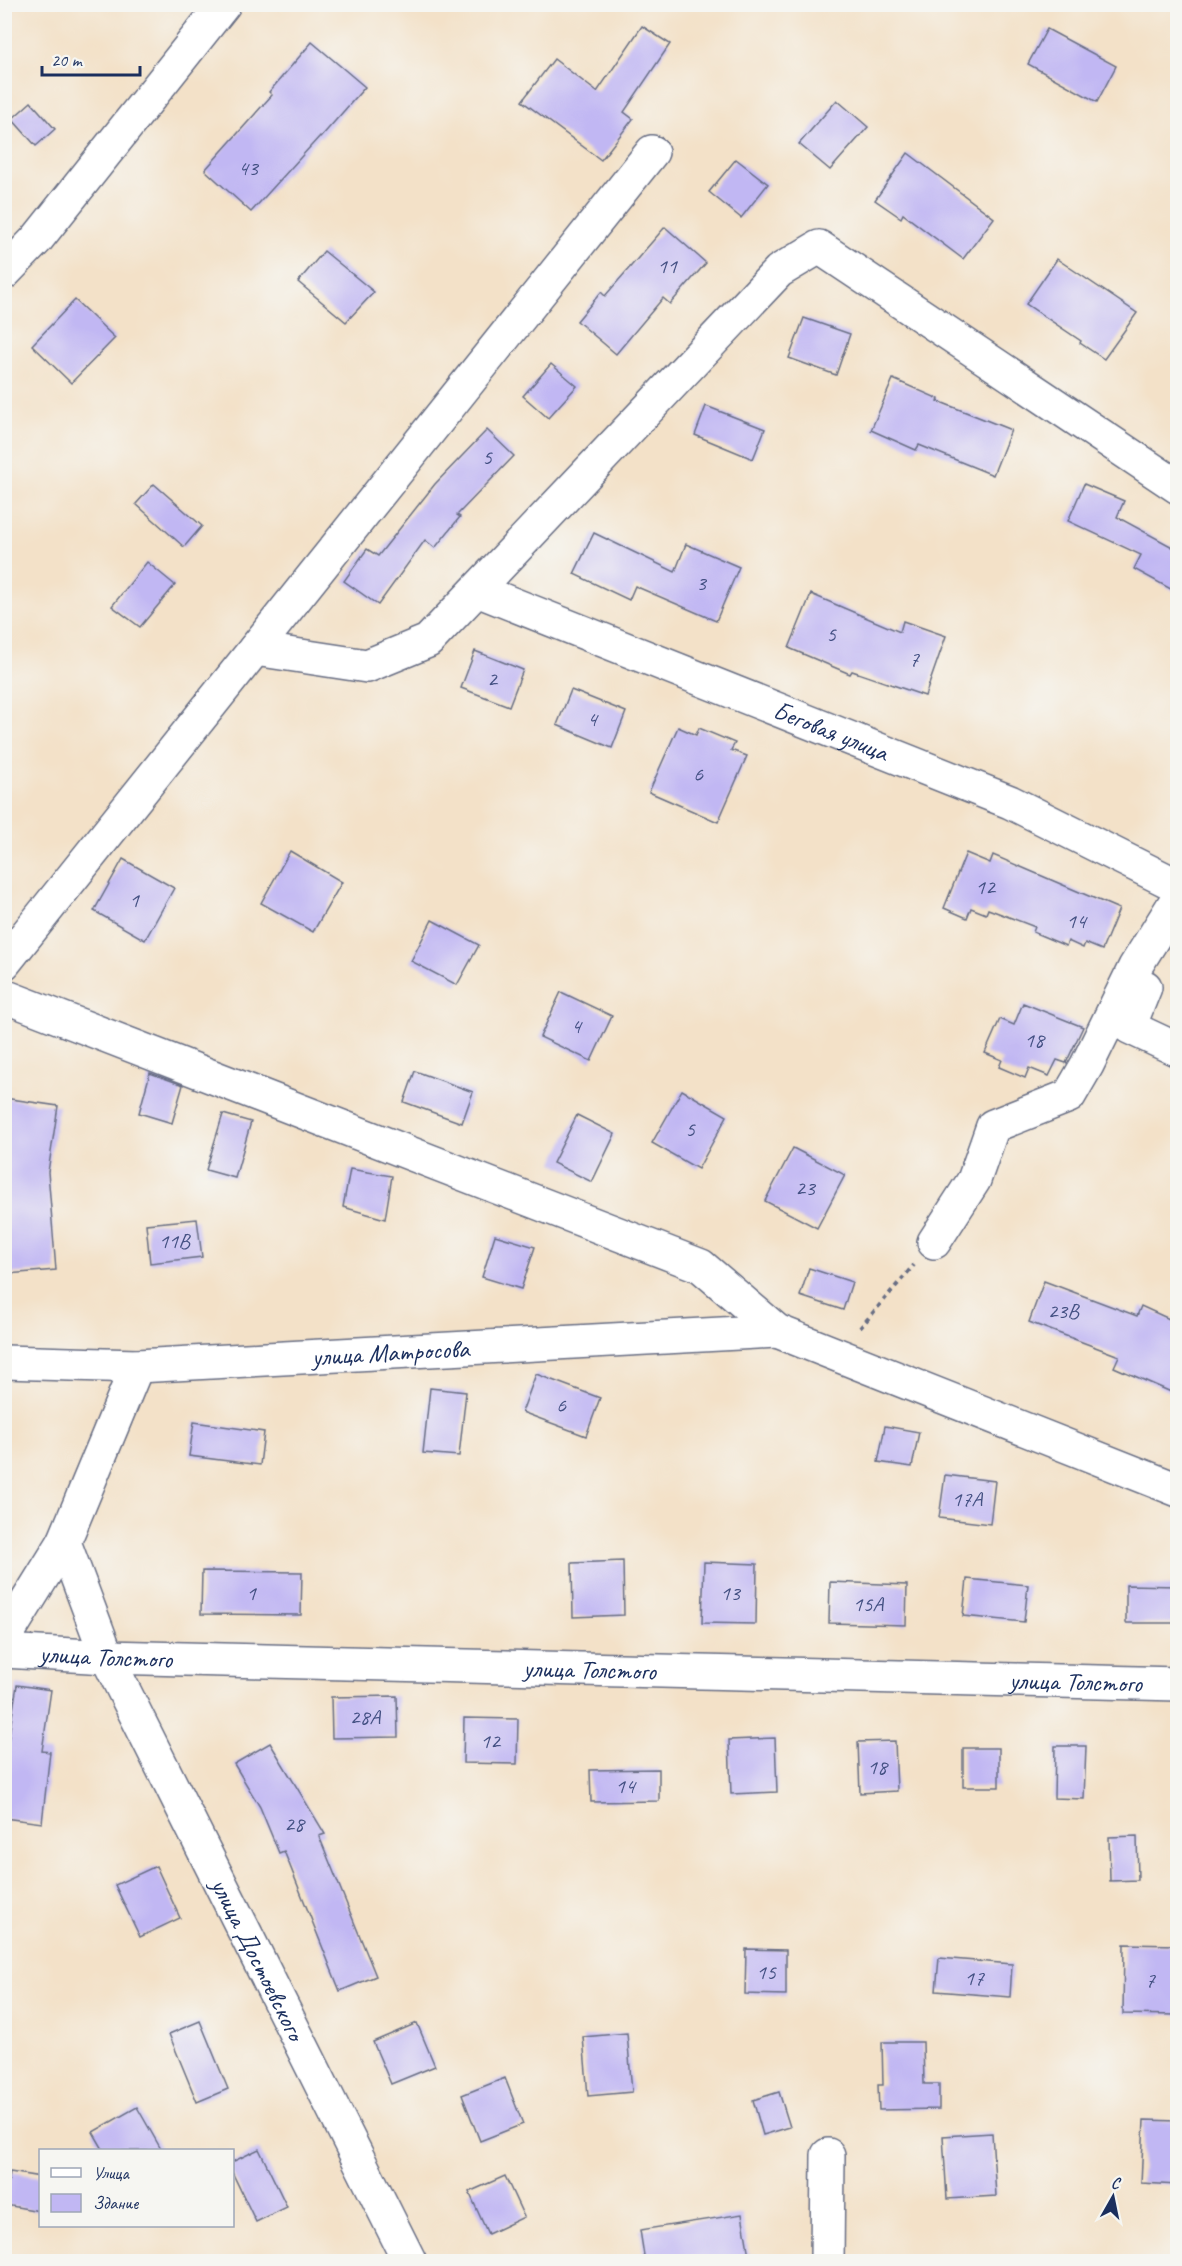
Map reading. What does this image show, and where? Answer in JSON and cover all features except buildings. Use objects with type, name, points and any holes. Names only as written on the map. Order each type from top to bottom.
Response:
[{"type":"street","points":[[4,273],[37,239],[224,4]]},
{"type":"street","points":[[4,963],[652,152]]},
{"type":"street","points":[[255,649],[367,666],[428,641],[779,270],[819,247],[1178,487]]},
{"type":"street","name":"Беговая улица","points":[[477,590],[1010,802],[1178,886]]},
{"type":"street","points":[[934,1242],[974,1180],[993,1126],[1069,1096],[1087,1065],[1135,967],[1178,898]]},
{"type":"street","points":[[1178,903],[1129,1027],[1178,1050]]},
{"type":"street","points":[[4,996],[701,1266],[777,1331],[1178,1490]]},
{"type":"street","name":"улица Матросова","points":[[4,1362],[137,1365],[777,1331]]},
{"type":"street","points":[[4,1639],[64,1542],[137,1365]]},
{"type":"street","name":"улица Достоевского","points":[[64,1542],[106,1658],[410,2262]]},
{"type":"street","name":"улица Толстого","points":[[4,1651],[106,1658],[1178,1684]]},
{"type":"street","points":[[827,2262],[828,2155]]},
{"type":"path","points":[[876,1310],[934,1242]]}]
